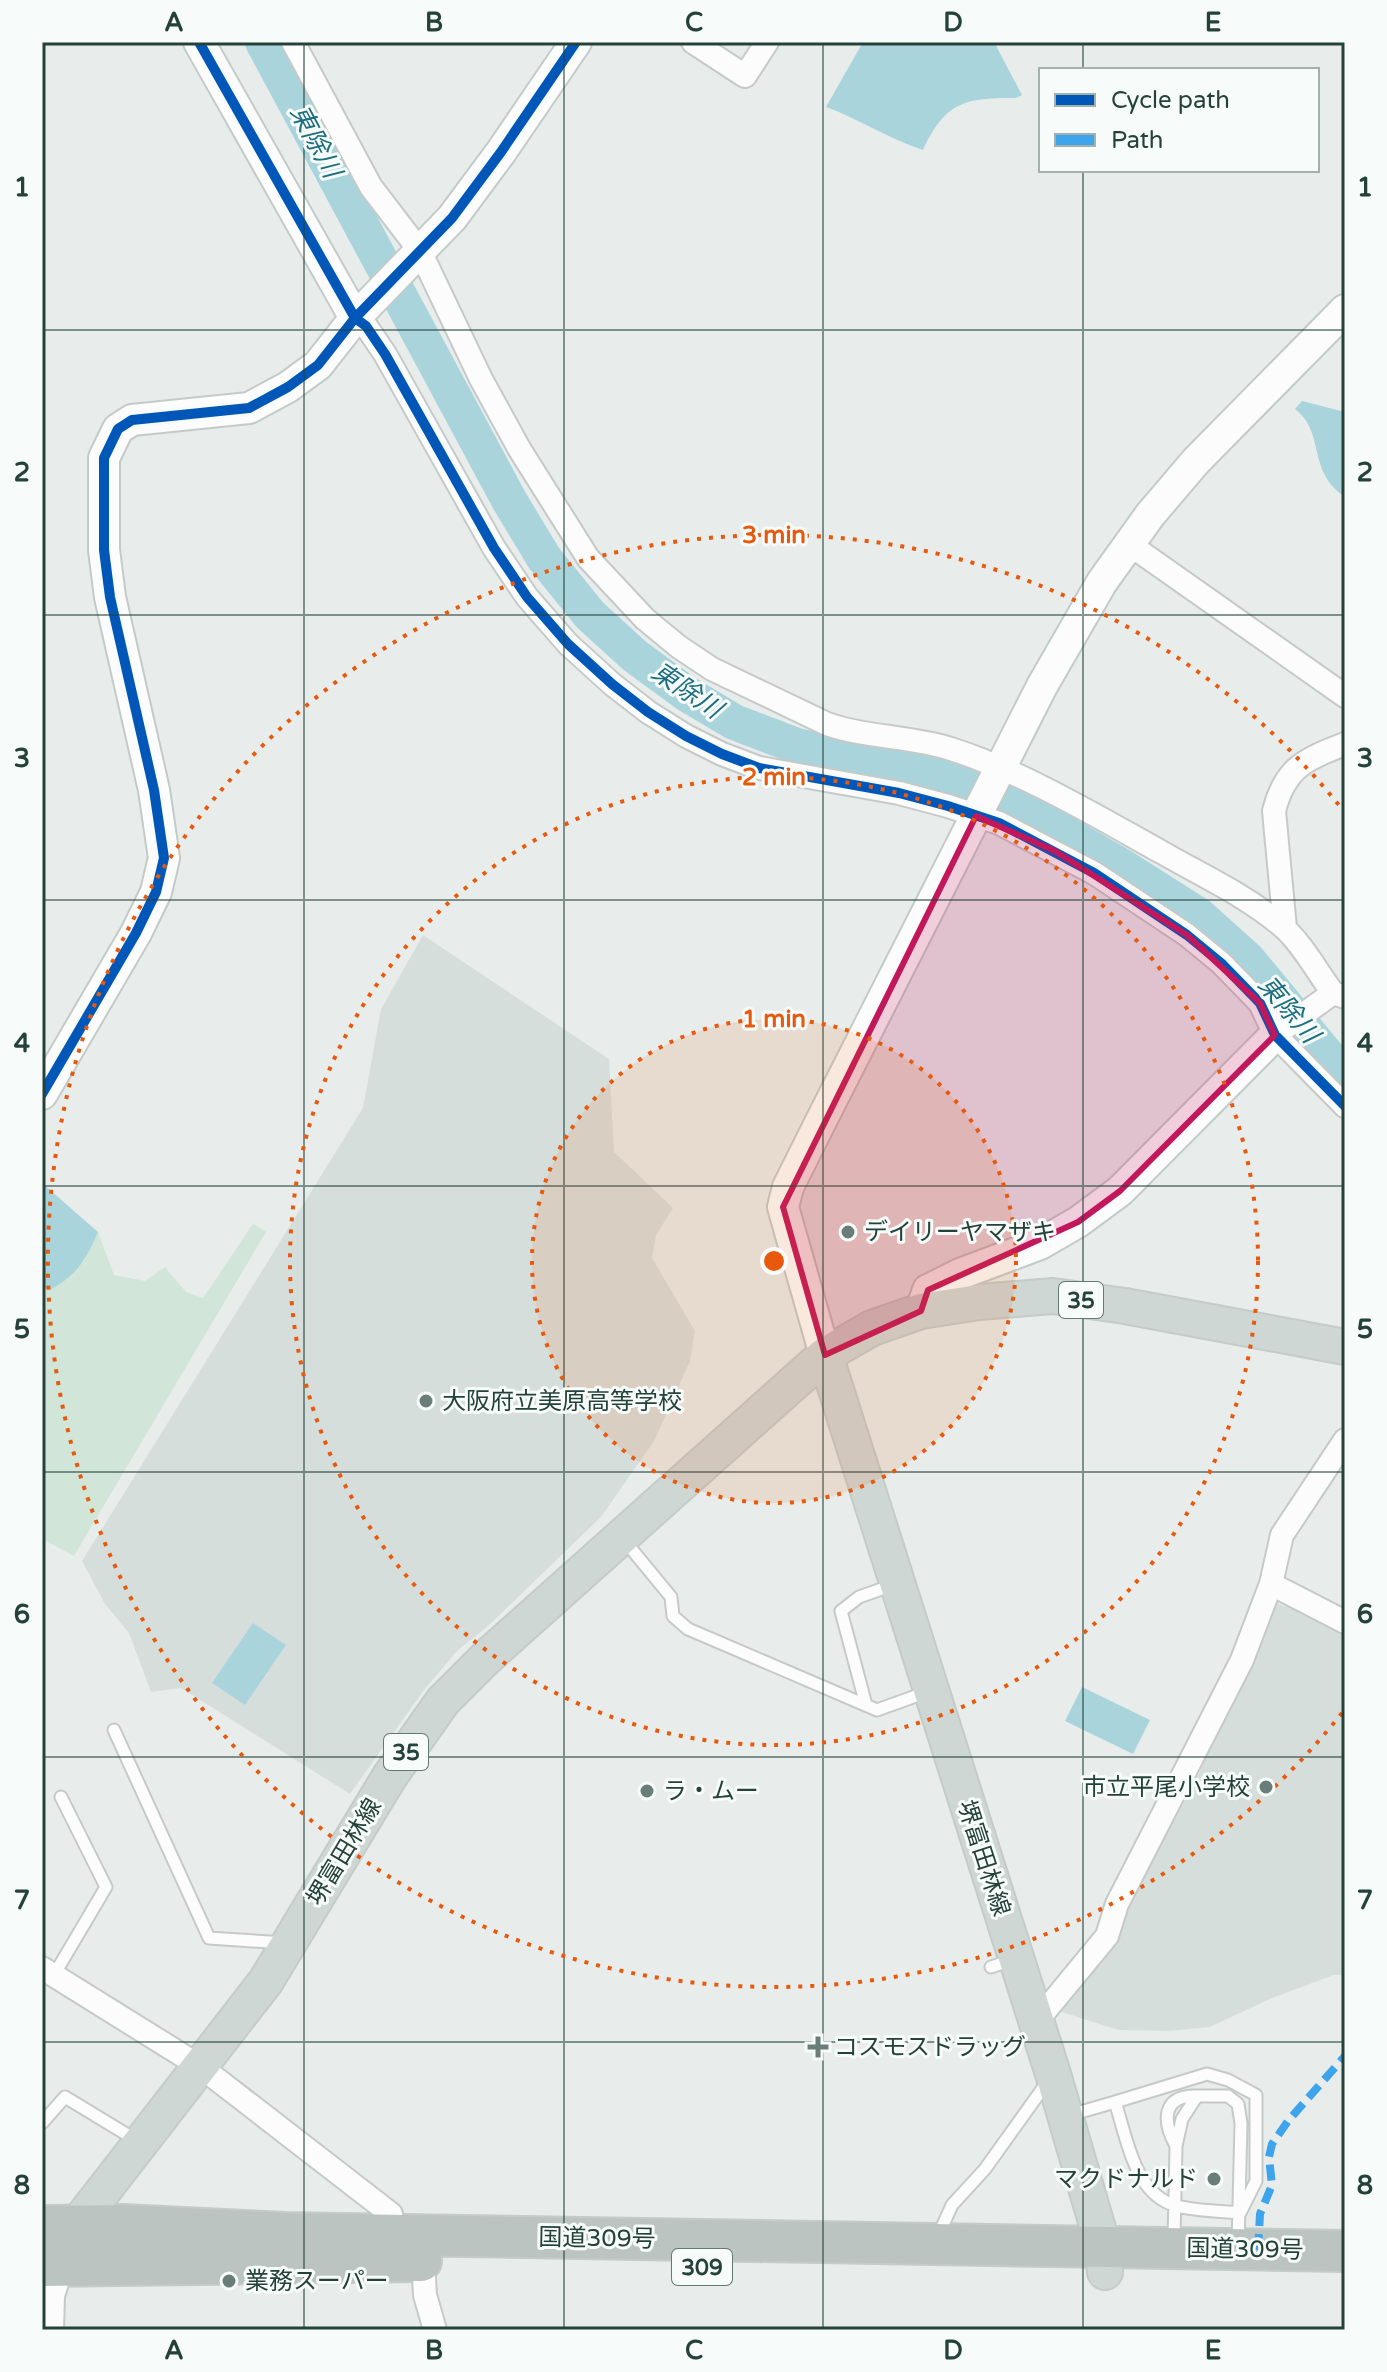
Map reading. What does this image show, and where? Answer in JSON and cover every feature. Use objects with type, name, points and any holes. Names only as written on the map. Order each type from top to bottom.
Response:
[{"type":"highway","name":"国道309号","points":[[59,2226],[123,2225],[286,2233],[934,2243],[1345,2277]]},
{"type":"highway","name":"国道309号","points":[[50,2266],[423,2261],[1104,2259],[1174,2248],[1239,2231],[1345,2251]]},
{"type":"main road","name":"堺富田林線","points":[[50,2266],[59,2226],[140,2143],[266,1981],[390,1776],[443,1701],[487,1657],[825,1355],[872,1328],[921,1311],[1053,1296],[1125,1306],[1345,1347]]},
{"type":"main road","name":"堺富田林線","points":[[825,1355],[931,1690],[1004,1963],[1036,2022],[1104,2259]]},
{"type":"street","points":[[199,42],[385,354],[494,548],[527,597],[568,644],[648,712],[686,736],[759,768],[899,793],[978,811],[1094,873],[1187,935],[1221,963],[1260,1003],[1345,1106]]},
{"type":"street","points":[[293,42],[371,187],[417,255],[520,450],[588,558],[645,619],[712,669],[827,724],[844,730],[950,748],[1250,902],[1285,928],[1334,997],[1282,1031],[1120,1191],[1078,1222],[1040,1244],[960,1274],[928,1290],[921,1311]]},
{"type":"street","points":[[42,1094],[136,933],[156,892],[164,858],[154,790],[110,597],[104,550],[104,458],[118,429],[132,420],[249,408],[288,387],[318,365],[360,313],[452,218],[576,42]]},
{"type":"street","points":[[693,42],[745,76],[767,42]]},
{"type":"street","points":[[825,1355],[785,1218],[785,1197],[1049,673],[1102,582],[1150,515],[1196,461],[1345,310]]},
{"type":"street","points":[[1129,544],[1345,696]]},
{"type":"street","points":[[1285,928],[1274,811],[1279,793],[1286,778],[1303,762],[1345,744]]},
{"type":"street","points":[[1036,2022],[1107,1936],[1117,1904],[1242,1660],[1271,1584],[1282,1535],[1345,1440]]},
{"type":"street","points":[[1271,1584],[1345,1622]]},
{"type":"street","points":[[48,1972],[201,2067],[391,2214],[394,2234]]},
{"type":"street","points":[[423,2261],[425,2295],[435,2330]]},
{"type":"street","points":[[48,2330],[50,2266]]},
{"type":"lane","points":[[622,1537],[671,1597],[673,1616],[688,1629],[877,1710],[931,1690]]},
{"type":"lane","points":[[866,1705],[841,1611],[859,1597],[897,1584]]},
{"type":"lane","points":[[114,1730],[209,1938],[289,1943]]},
{"type":"lane","points":[[48,1972],[106,1887],[61,1797]]},
{"type":"lane","points":[[934,2243],[952,2205],[985,2169],[1053,2074]]},
{"type":"lane","points":[[1065,2117],[1207,2074],[1228,2080],[1256,2095],[1256,2181],[1239,2231]]},
{"type":"lane","points":[[1174,2248],[1176,2146],[1182,2119],[1197,2096],[1228,2096],[1238,2104],[1241,2123],[1239,2231]]},
{"type":"lane","points":[[42,2123],[65,2097],[140,2143]]},
{"type":"lane","points":[[1115,2102],[1142,2182],[1175,2206],[1239,2231]]},
{"type":"highlighted area","points":[[976,816],[1055,851],[1187,935],[1260,1003],[1275,1035],[1120,1191],[1078,1222],[928,1290],[921,1311],[825,1355],[783,1207]]},
{"type":"shaded area","name":"大阪府立美原高等学校","points":[[423,935],[609,1059],[614,1152],[673,1208],[656,1235],[652,1258],[695,1331],[690,1361],[654,1441],[601,1517],[488,1626],[457,1651],[424,1690],[350,1794],[181,1688],[151,1692],[129,1633],[105,1604],[82,1561],[363,1108],[381,1009]]},
{"type":"shaded area","points":[[1276,1603],[1345,1629],[1345,1975],[1334,1975],[1272,1998],[1210,2027],[1168,2031],[1118,2030],[1062,2012],[1061,2004],[1192,1789]]},
{"type":"green space","points":[[253,1224],[266,1232],[74,1556],[42,1539],[42,1287],[50,1290],[84,1261],[98,1232],[114,1275],[145,1281],[165,1267],[186,1292],[203,1298]]},
{"type":"water","points":[[863,42],[994,42],[1022,95],[983,99],[959,106],[940,121],[923,150],[826,107]]},
{"type":"water","points":[[1302,401],[1345,412],[1345,497],[1325,475],[1310,429],[1295,409]]},
{"type":"water","points":[[42,1183],[98,1232],[80,1266],[50,1290],[42,1287]]},
{"type":"water","points":[[253,1623],[286,1645],[245,1705],[212,1683]]},
{"type":"water","points":[[1082,1687],[1150,1720],[1133,1754],[1065,1721]]},
{"type":"waterway","name":"東除川","points":[[263,42],[509,500],[544,558],[590,615],[635,656],[687,694],[734,722],[797,746],[963,781],[1011,802],[1121,866],[1198,915],[1248,960],[1345,1077]]},
{"type":"marked path","points":[[1258,2250],[1260,2214],[1272,2185],[1269,2157],[1272,2144],[1345,2056]]},
{"type":"cycle path","points":[[199,42],[355,318],[366,326],[385,354],[494,548],[527,597],[568,644],[648,712],[722,754],[759,768],[899,793],[948,806],[999,823],[1094,873],[1187,935],[1221,963],[1260,1003],[1275,1035],[1345,1106]]},
{"type":"cycle path","points":[[42,1094],[136,933],[156,892],[164,858],[154,790],[110,597],[104,550],[104,458],[118,429],[132,420],[249,408],[288,387],[318,365],[355,318],[452,218],[576,42]]},
{"type":"place","name":"デイリーヤマザキ","points":[[848,1232]]},
{"type":"place","name":"大阪府立美原高等学校","points":[[426,1401]]},
{"type":"place","name":"市立平尾小学校","points":[[1266,1787]]},
{"type":"place","name":"ラ・ムー","points":[[647,1791]]},
{"type":"place","name":"コスモスドラッグ","points":[[818,2047]]},
{"type":"place","name":"マクドナルド","points":[[1214,2179]]},
{"type":"place","name":"業務スーパー","points":[[229,2281]]}]
